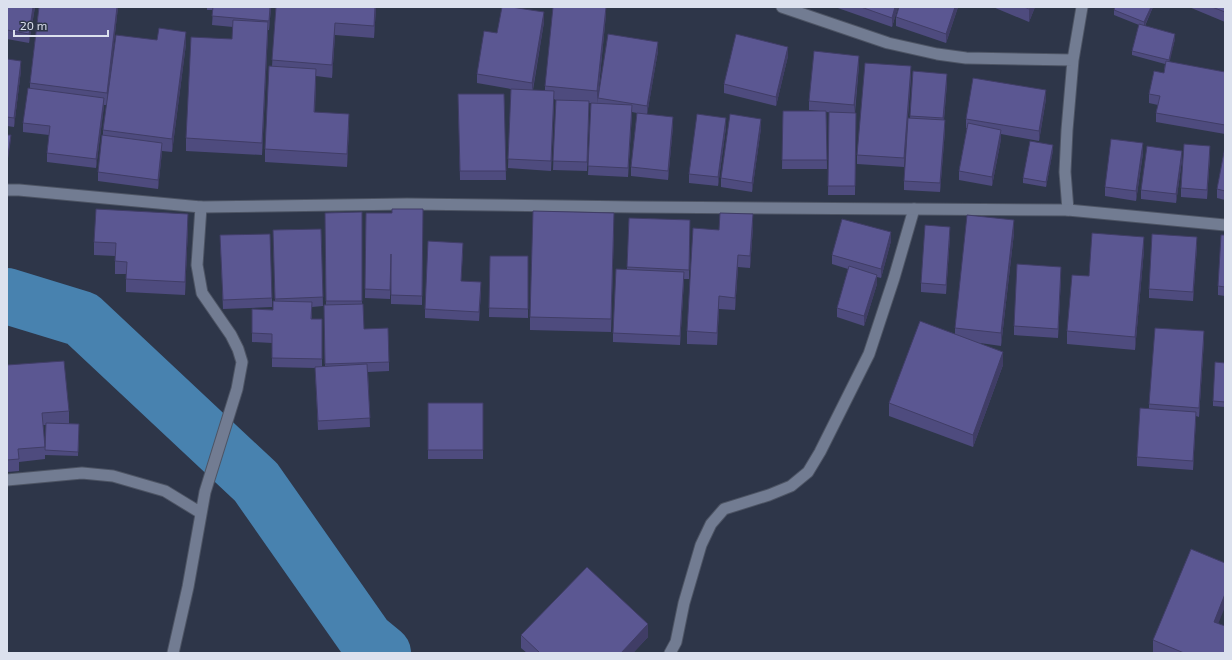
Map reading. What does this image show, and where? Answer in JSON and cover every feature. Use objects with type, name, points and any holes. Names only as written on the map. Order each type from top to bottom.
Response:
[{"type":"street","points":[[782,7],[888,43],[936,54],[966,58],[1073,60]]},
{"type":"street","points":[[1068,210],[1065,172],[1073,60],[1082,7]]},
{"type":"street","points":[[7,190],[201,207],[407,204],[1068,210],[1225,225]]},
{"type":"street","points":[[173,653],[188,587],[205,492],[237,389],[242,362],[232,335],[202,293],[197,265],[201,207]]},
{"type":"street","points":[[670,653],[676,642],[684,603],[701,545],[711,524],[724,509],[769,495],[791,486],[808,472],[820,452],[869,354],[894,278],[914,209]]},
{"type":"street","points":[[7,480],[82,473],[113,476],[165,490],[201,513]]},
{"type":"building","points":[[7,7],[33,7],[29,34],[7,30]]},
{"type":"building","points":[[39,7],[117,7],[107,93],[30,83]]},
{"type":"building","points":[[213,7],[270,7],[269,21],[212,16]]},
{"type":"building","points":[[276,7],[375,7],[374,26],[335,23],[332,65],[272,60]]},
{"type":"building","points":[[502,7],[544,12],[532,83],[477,74],[484,31],[497,33]]},
{"type":"building","points":[[553,7],[606,7],[597,91],[545,86]]},
{"type":"building","points":[[861,7],[895,7],[892,18]]},
{"type":"building","points":[[899,7],[955,7],[946,34],[896,17]]},
{"type":"building","points":[[1115,7],[1151,7],[1144,22],[1114,10]]},
{"type":"building","points":[[1212,7],[1225,7],[1225,12]]},
{"type":"building","points":[[233,20],[268,22],[262,143],[186,138],[191,37],[232,39]]},
{"type":"building","points":[[1139,24],[1175,34],[1169,60],[1132,51]]},
{"type":"building","points":[[159,28],[186,32],[172,139],[103,130],[116,35],[157,40]]},
{"type":"building","points":[[608,34],[658,42],[647,106],[598,98]]},
{"type":"building","points":[[736,34],[788,47],[776,97],[724,84]]},
{"type":"building","points":[[814,51],[859,56],[854,105],[809,101]]},
{"type":"building","points":[[7,59],[21,61],[14,118],[7,117]]},
{"type":"building","points":[[1166,61],[1225,72],[1225,125],[1156,113],[1160,96],[1149,94],[1154,71],[1164,73]]},
{"type":"building","points":[[865,63],[911,66],[904,158],[857,155]]},
{"type":"building","points":[[269,66],[316,69],[314,112],[349,114],[347,154],[265,149]]},
{"type":"building","points":[[913,71],[947,74],[943,118],[910,116]]},
{"type":"building","points":[[973,78],[1046,90],[1039,131],[966,119]]},
{"type":"building","points":[[28,88],[104,98],[96,159],[47,153],[50,126],[23,123]]},
{"type":"building","points":[[511,89],[554,91],[551,161],[508,159]]},
{"type":"building","points":[[458,94],[504,94],[506,171],[460,171]]},
{"type":"building","points":[[556,100],[589,101],[587,162],[553,161]]},
{"type":"building","points":[[591,103],[632,105],[628,168],[588,166]]},
{"type":"building","points":[[783,111],[826,111],[827,160],[782,160]]},
{"type":"building","points":[[829,112],[856,113],[855,186],[828,186]]},
{"type":"building","points":[[637,113],[673,117],[668,171],[631,167]]},
{"type":"building","points":[[697,114],[726,118],[718,177],[689,174]]},
{"type":"building","points":[[730,114],[761,119],[752,183],[721,178]]},
{"type":"building","points":[[908,118],[945,120],[940,183],[904,181]]},
{"type":"building","points":[[968,123],[1001,130],[992,177],[959,171]]},
{"type":"building","points":[[7,135],[11,135],[7,161]]},
{"type":"building","points":[[102,135],[162,143],[158,180],[98,172]]},
{"type":"building","points":[[1111,139],[1143,143],[1136,191],[1105,187]]},
{"type":"building","points":[[1030,141],[1053,145],[1046,182],[1023,178]]},
{"type":"building","points":[[1184,144],[1210,146],[1207,190],[1181,188]]},
{"type":"building","points":[[1147,146],[1182,151],[1176,194],[1141,190]]},
{"type":"building","points":[[1225,147],[1225,191],[1217,189]]},
{"type":"building","points":[[96,209],[188,214],[185,282],[126,279],[127,262],[115,261],[116,243],[94,242]]},
{"type":"building","points":[[392,209],[423,209],[422,296],[391,295],[391,254],[390,290],[365,289],[366,213],[392,213]]},
{"type":"building","points":[[533,211],[614,213],[611,319],[530,317]]},
{"type":"building","points":[[362,212],[362,301],[326,301],[325,213]]},
{"type":"building","points":[[720,213],[753,214],[750,256],[738,255],[735,298],[719,296],[717,333],[687,331],[693,228],[719,230]]},
{"type":"building","points":[[967,215],[1014,220],[1001,333],[955,328]]},
{"type":"building","points":[[629,218],[690,220],[689,270],[627,267]]},
{"type":"building","points":[[842,219],[891,232],[881,269],[832,255]]},
{"type":"building","points":[[925,225],[950,227],[946,285],[921,283]]},
{"type":"building","points":[[321,229],[323,297],[275,299],[273,230]]},
{"type":"building","points":[[1092,233],[1144,237],[1135,337],[1067,331],[1072,275],[1089,276]]},
{"type":"building","points":[[270,234],[272,298],[223,300],[220,235]]},
{"type":"building","points":[[1152,234],[1197,237],[1193,292],[1149,289]]},
{"type":"building","points":[[1221,235],[1225,235],[1225,287],[1218,286]]},
{"type":"building","points":[[428,241],[463,243],[461,281],[481,282],[479,312],[425,309]]},
{"type":"building","points":[[490,256],[528,256],[528,309],[489,308]]},
{"type":"building","points":[[1017,264],[1061,267],[1058,329],[1014,326]]},
{"type":"building","points":[[849,266],[877,275],[864,316],[837,308]]},
{"type":"building","points":[[616,269],[684,272],[680,336],[613,333]]},
{"type":"building","points":[[273,301],[312,302],[311,319],[322,319],[322,359],[272,358],[272,334],[252,333],[252,309],[273,310]]},
{"type":"building","points":[[363,304],[364,329],[388,328],[389,362],[325,364],[324,305]]},
{"type":"building","points":[[920,321],[1003,352],[973,435],[889,403]]},
{"type":"building","points":[[1155,328],[1204,331],[1199,408],[1149,404]]},
{"type":"building","points":[[64,361],[69,411],[42,413],[45,447],[18,449],[19,459],[7,460],[7,365]]},
{"type":"building","points":[[1215,362],[1225,363],[1225,402],[1213,401]]},
{"type":"building","points":[[367,364],[370,418],[318,421],[315,367]]},
{"type":"building","points":[[428,403],[483,403],[483,450],[428,450]]},
{"type":"building","points":[[1140,408],[1196,412],[1193,461],[1137,457]]},
{"type":"building","points":[[46,423],[79,424],[78,452],[45,450]]},
{"type":"building","points":[[1191,549],[1225,563],[1225,594],[1214,622],[1225,626],[1225,653],[1184,653],[1153,640]]},
{"type":"building","points":[[587,567],[648,624],[621,653],[540,653],[521,635]]},
{"type":"waterway","points":[[7,296],[82,319],[256,482],[366,639],[383,653]]}]
